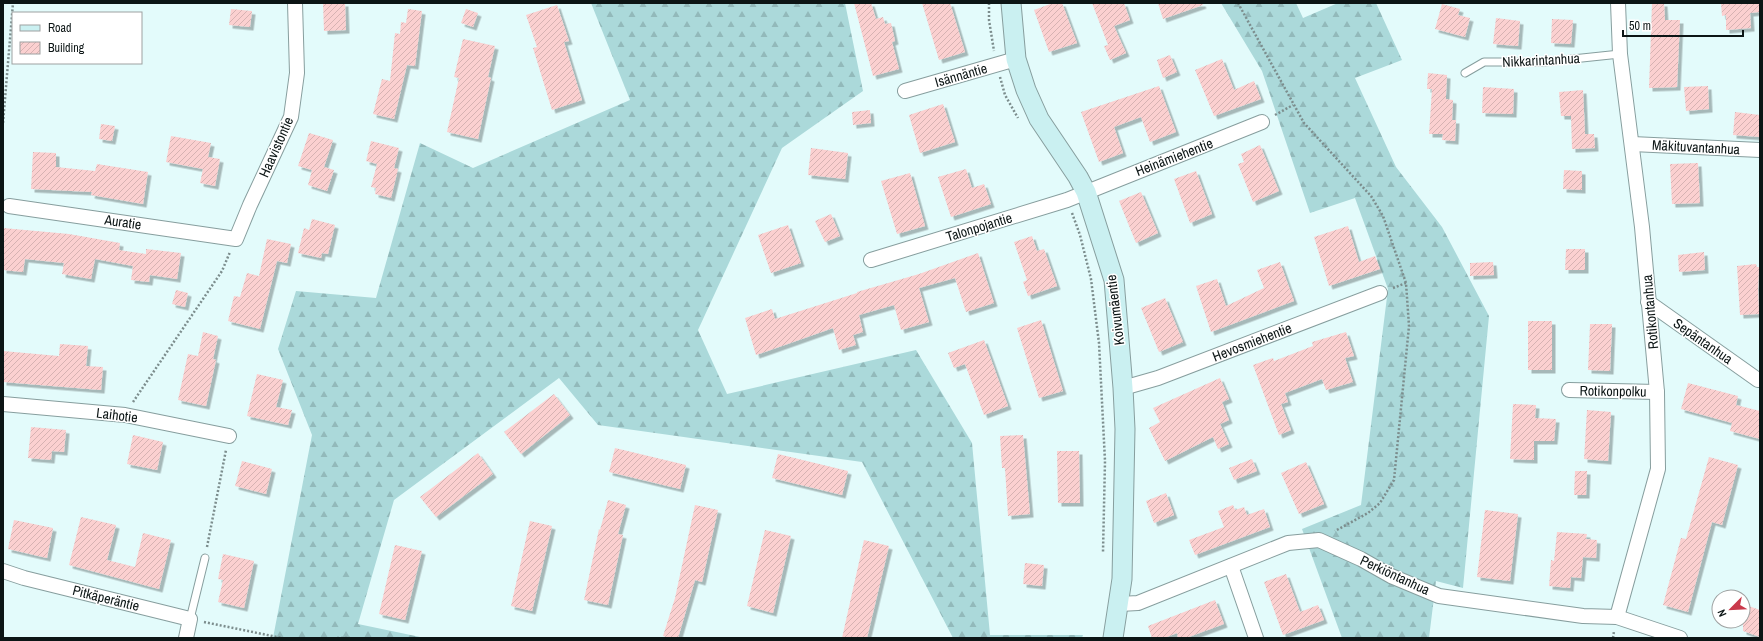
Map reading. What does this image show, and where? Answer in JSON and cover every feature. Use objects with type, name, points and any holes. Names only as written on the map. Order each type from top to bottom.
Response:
[{"type":"street","name":"Haavistontie","points":[[236,239],[250,205],[291,117],[297,73],[295,3]]},
{"type":"street","name":"Koivumäentie","points":[[1012,3],[1016,59],[1026,90],[1040,119],[1086,192],[1114,280],[1123,388],[1124,511],[1120,604],[1113,638]]},
{"type":"street","name":"Rotikontanhua","points":[[1617,617],[1658,469],[1657,392],[1642,227],[1620,54],[1618,3]]},
{"type":"street","name":"Isännäntie","points":[[905,91],[1016,59]]},
{"type":"street","name":"Heinämiehentie","points":[[1086,192],[1262,122]]},
{"type":"street","name":"Mäkituvantanhua","points":[[1632,144],[1760,150]]},
{"type":"street","name":"Talonpojantie","points":[[871,260],[1067,200],[1086,192]]},
{"type":"street","name":"Auratie","points":[[9,206],[236,239]]},
{"type":"street","name":"Hevosmiehentie","points":[[1123,388],[1158,378],[1380,293]]},
{"type":"street","name":"Sepäntanhua","points":[[1648,302],[1758,380]]},
{"type":"street","name":"Rotikonpolku","points":[[1568,390],[1657,392]]},
{"type":"street","name":"Laihotie","points":[[3,404],[125,415],[229,436]]},
{"type":"street","name":"Perkiöntanhua","points":[[1120,604],[1138,603],[1288,543],[1319,540],[1361,559],[1391,576],[1440,596],[1567,614],[1617,617],[1680,638]]},
{"type":"street","points":[[1231,566],[1256,638]]},
{"type":"street","name":"Pitkäperäntie","points":[[3,571],[24,578],[190,619]]},
{"type":"street","points":[[186,638],[190,619]]},
{"type":"lane","name":"Nikkarintanhua","points":[[1465,73],[1484,62],[1544,62],[1620,54]]},
{"type":"lane","points":[[190,619],[205,558]]},
{"type":"path","points":[[989,3],[989,20],[996,64],[1005,95],[1020,121]]},
{"type":"path","points":[[1238,3],[1304,123],[1375,203],[1383,216],[1406,283],[1409,326],[1394,480],[1380,503],[1368,513],[1319,540]]},
{"type":"path","points":[[3,123],[12,15]]},
{"type":"path","points":[[1262,122],[1293,105]]},
{"type":"path","points":[[1067,200],[1080,235],[1091,279],[1099,344],[1105,461],[1103,554]]},
{"type":"path","points":[[125,415],[222,271],[236,239]]},
{"type":"path","points":[[205,558],[229,436]]},
{"type":"path","points":[[190,619],[282,638]]},
{"type":"path","points":[[337,638],[350,638]]},
{"type":"green space","points":[[591,3],[845,3],[863,91],[782,148],[698,330],[727,394],[916,350],[972,443],[990,635],[1083,635],[1082,638],[953,638],[862,462],[598,425],[559,378],[394,500],[358,624],[425,638],[273,638],[312,435],[278,349],[296,291],[376,298],[420,143],[473,168],[630,100]]},
{"type":"green space","points":[[1221,3],[1296,3],[1303,18],[1338,3],[1376,3],[1402,60],[1355,78],[1396,167],[1442,227],[1489,316],[1463,588],[1436,581],[1429,638],[1342,638],[1302,529],[1361,505],[1388,289],[1355,198],[1310,213],[1262,71]]},
{"type":"building","points":[[323,3],[345,3],[346,30],[324,31]]},
{"type":"building","points":[[854,3],[871,3],[876,19],[883,17],[885,24],[891,23],[895,41],[892,42],[899,69],[873,76]]},
{"type":"building","points":[[922,3],[950,3],[965,52],[939,60]]},
{"type":"building","points":[[1053,3],[1062,3],[1077,43],[1049,52],[1034,10]]},
{"type":"building","points":[[1092,3],[1124,3],[1130,20],[1114,26],[1126,53],[1110,60],[1104,46],[1108,45]]},
{"type":"building","points":[[1158,3],[1202,3],[1203,5],[1163,19]]},
{"type":"building","points":[[1652,3],[1664,3],[1665,20],[1680,20],[1677,87],[1649,88]]},
{"type":"building","points":[[1721,3],[1759,3],[1760,12],[1750,13],[1751,28],[1726,30],[1726,15],[1722,16]]},
{"type":"building","points":[[1442,4],[1460,9],[1458,15],[1470,18],[1465,37],[1435,29]]},
{"type":"building","points":[[557,5],[569,41],[564,42],[582,100],[552,110],[533,48],[537,47],[526,15]]},
{"type":"building","points":[[231,9],[252,11],[250,27],[229,25]]},
{"type":"building","points":[[408,9],[422,11],[415,66],[407,65],[394,119],[373,114],[382,79],[390,81],[395,33],[400,34],[401,22],[406,23]]},
{"type":"building","points":[[466,9],[478,13],[473,27],[461,23]]},
{"type":"building","points":[[1496,18],[1520,21],[1518,46],[1493,44]]},
{"type":"building","points":[[1552,19],[1573,20],[1571,44],[1551,43]]},
{"type":"building","points":[[463,39],[495,46],[488,77],[491,78],[478,139],[447,132],[459,78],[454,77]]},
{"type":"building","points":[[1170,55],[1177,72],[1163,78],[1157,60]]},
{"type":"building","points":[[1222,59],[1234,90],[1254,81],[1261,99],[1214,116],[1195,70]]},
{"type":"building","points":[[1428,73],[1447,75],[1446,99],[1453,100],[1452,120],[1456,120],[1455,141],[1442,140],[1443,134],[1429,134],[1432,89],[1427,89]]},
{"type":"building","points":[[1159,86],[1176,132],[1150,142],[1141,117],[1114,127],[1123,153],[1099,162],[1081,112]]},
{"type":"building","points":[[1708,86],[1709,109],[1686,111],[1684,87]]},
{"type":"building","points":[[1483,87],[1514,89],[1513,114],[1482,113]]},
{"type":"building","points":[[1583,90],[1585,134],[1594,134],[1595,148],[1572,149],[1571,116],[1561,116],[1559,92]]},
{"type":"building","points":[[943,104],[955,142],[920,153],[909,115]]},
{"type":"building","points":[[870,110],[871,123],[853,125],[852,112]]},
{"type":"building","points":[[1735,112],[1760,115],[1760,137],[1733,135]]},
{"type":"building","points":[[101,124],[115,126],[112,141],[99,139]]},
{"type":"building","points":[[309,133],[333,140],[324,167],[334,170],[327,191],[308,185],[312,170],[298,166]]},
{"type":"building","points":[[171,136],[211,143],[208,157],[220,159],[215,186],[200,183],[203,169],[166,162]]},
{"type":"building","points":[[371,141],[399,148],[394,168],[398,169],[391,198],[375,194],[376,188],[371,187],[377,164],[366,161]]},
{"type":"building","points":[[1260,145],[1279,191],[1253,202],[1238,164],[1244,162],[1241,154]]},
{"type":"building","points":[[811,148],[848,153],[845,179],[808,175]]},
{"type":"building","points":[[33,152],[56,153],[56,167],[95,171],[97,164],[148,172],[143,204],[91,195],[92,192],[31,189]]},
{"type":"building","points":[[1698,163],[1700,203],[1672,204],[1670,164]]},
{"type":"building","points":[[966,169],[972,188],[984,184],[991,204],[951,217],[938,177]]},
{"type":"building","points":[[1564,170],[1582,171],[1582,190],[1563,189]]},
{"type":"building","points":[[1196,171],[1212,214],[1190,223],[1174,179]]},
{"type":"building","points":[[910,173],[925,226],[897,234],[881,181]]},
{"type":"building","points":[[1141,192],[1158,233],[1136,243],[1119,201]]},
{"type":"building","points":[[831,214],[840,236],[825,242],[815,221]]},
{"type":"building","points":[[312,219],[335,225],[328,254],[322,253],[321,258],[298,253],[304,228],[309,230]]},
{"type":"building","points":[[788,225],[801,263],[771,273],[758,235]]},
{"type":"building","points":[[1348,226],[1359,262],[1375,256],[1380,269],[1329,286],[1314,237]]},
{"type":"building","points":[[3,228],[69,234],[120,243],[119,250],[146,254],[146,249],[181,253],[177,279],[150,275],[149,282],[131,280],[133,266],[95,259],[91,279],[62,274],[64,263],[25,259],[23,272],[3,270]]},
{"type":"building","points":[[1032,236],[1037,251],[1044,249],[1057,286],[1028,296],[1023,282],[1027,280],[1014,242]]},
{"type":"building","points":[[267,239],[291,244],[287,263],[277,261],[260,329],[228,321],[234,296],[240,297],[247,273],[259,276]]},
{"type":"building","points":[[1566,249],[1585,249],[1585,270],[1565,270]]},
{"type":"building","points":[[1704,252],[1705,270],[1679,272],[1678,255]]},
{"type":"building","points":[[978,253],[994,303],[966,312],[955,278],[919,288],[929,322],[901,330],[894,305],[859,315],[863,332],[853,335],[856,345],[839,350],[833,328],[756,355],[745,318],[772,309],[775,319],[857,292],[919,274]]},
{"type":"building","points":[[1280,262],[1294,301],[1211,332],[1196,286],[1217,279],[1226,306],[1264,288],[1257,270]]},
{"type":"building","points":[[1493,262],[1494,275],[1470,276],[1470,263]]},
{"type":"building","points":[[1756,264],[1757,267],[1759,267],[1759,314],[1740,315],[1737,266]]},
{"type":"building","points":[[176,290],[188,293],[185,307],[172,304]]},
{"type":"building","points":[[1165,298],[1183,342],[1159,352],[1141,308]]},
{"type":"building","points":[[1041,320],[1063,391],[1039,398],[1017,328]]},
{"type":"building","points":[[1528,321],[1552,321],[1552,370],[1528,370]]},
{"type":"building","points":[[1590,324],[1612,324],[1610,371],[1588,370]]},
{"type":"building","points":[[203,332],[218,336],[213,359],[216,360],[206,406],[178,400],[188,354],[198,356]]},
{"type":"building","points":[[1346,332],[1354,356],[1345,358],[1353,382],[1326,390],[1322,379],[1285,393],[1288,402],[1281,404],[1291,430],[1279,435],[1253,365],[1273,358],[1274,361],[1313,346],[1312,342]]},
{"type":"building","points":[[984,340],[1008,406],[984,415],[965,364],[954,368],[948,353]]},
{"type":"building","points":[[60,344],[88,346],[86,366],[103,367],[101,390],[3,382],[3,351],[59,356]]},
{"type":"building","points":[[257,374],[283,380],[276,407],[292,410],[288,425],[247,416]]},
{"type":"building","points":[[1220,378],[1229,399],[1222,402],[1229,420],[1220,424],[1229,444],[1218,449],[1213,437],[1165,461],[1149,428],[1160,422],[1153,408]]},
{"type":"building","points":[[1688,383],[1738,396],[1736,405],[1760,411],[1760,439],[1730,431],[1732,423],[1681,409]]},
{"type":"building","points":[[554,394],[570,415],[521,454],[504,432]]},
{"type":"building","points":[[1513,404],[1536,405],[1535,418],[1556,419],[1554,441],[1534,441],[1534,460],[1510,459]]},
{"type":"building","points":[[1587,410],[1611,412],[1608,461],[1584,459]]},
{"type":"building","points":[[31,427],[66,430],[64,452],[52,451],[51,460],[28,458]]},
{"type":"building","points":[[133,435],[163,442],[157,470],[127,464]]},
{"type":"building","points":[[1023,435],[1030,514],[1008,516],[1005,468],[1002,468],[1000,436]]},
{"type":"building","points":[[615,448],[686,465],[680,489],[609,472]]},
{"type":"building","points":[[1057,451],[1079,451],[1080,503],[1058,503]]},
{"type":"building","points":[[478,453],[493,474],[436,517],[420,497]]},
{"type":"building","points":[[778,454],[848,471],[842,495],[772,478]]},
{"type":"building","points":[[1709,457],[1738,465],[1722,525],[1712,522],[1688,612],[1663,605],[1681,538],[1686,539]]},
{"type":"building","points":[[1252,459],[1257,471],[1234,480],[1229,468]]},
{"type":"building","points":[[242,461],[272,469],[266,494],[235,486]]},
{"type":"building","points":[[1306,462],[1324,504],[1299,514],[1281,473]]},
{"type":"building","points":[[1575,471],[1587,471],[1586,495],[1574,495]]},
{"type":"building","points":[[1166,493],[1174,515],[1154,523],[1146,501]]},
{"type":"building","points":[[608,500],[626,505],[618,534],[623,535],[608,605],[584,600],[599,529],[600,530]]},
{"type":"building","points":[[695,505],[718,510],[702,582],[695,580],[678,638],[669,638],[663,636],[675,598]]},
{"type":"building","points":[[1233,505],[1235,510],[1244,507],[1247,515],[1264,509],[1270,527],[1195,555],[1189,540],[1224,527],[1218,511]]},
{"type":"building","points":[[1485,510],[1518,514],[1510,581],[1477,577]]},
{"type":"building","points":[[81,517],[116,525],[107,560],[135,567],[143,533],[171,540],[159,589],[69,565]]},
{"type":"building","points":[[14,520],[53,528],[47,558],[8,549]]},
{"type":"building","points":[[530,521],[552,526],[532,611],[511,606]]},
{"type":"building","points":[[765,530],[791,536],[773,613],[747,606]]},
{"type":"building","points":[[1557,532],[1587,534],[1586,539],[1597,540],[1596,558],[1583,557],[1581,578],[1571,577],[1570,588],[1549,586],[1551,560],[1554,561]]},
{"type":"building","points":[[864,540],[889,546],[867,638],[842,638]]},
{"type":"building","points":[[395,545],[422,551],[405,620],[379,614]]},
{"type":"building","points":[[223,554],[254,561],[244,608],[218,602],[223,580],[218,579]]},
{"type":"building","points":[[1025,563],[1044,565],[1042,586],[1023,584]]},
{"type":"building","points":[[1286,574],[1300,612],[1318,605],[1324,620],[1283,635],[1264,582]]},
{"type":"building","points":[[1215,600],[1224,624],[1186,638],[1178,638],[1177,633],[1164,638],[1152,638],[1148,626]]},
{"type":"building","points":[[1751,607],[1760,610],[1760,637],[1743,631],[1743,629],[1751,629]]}]
